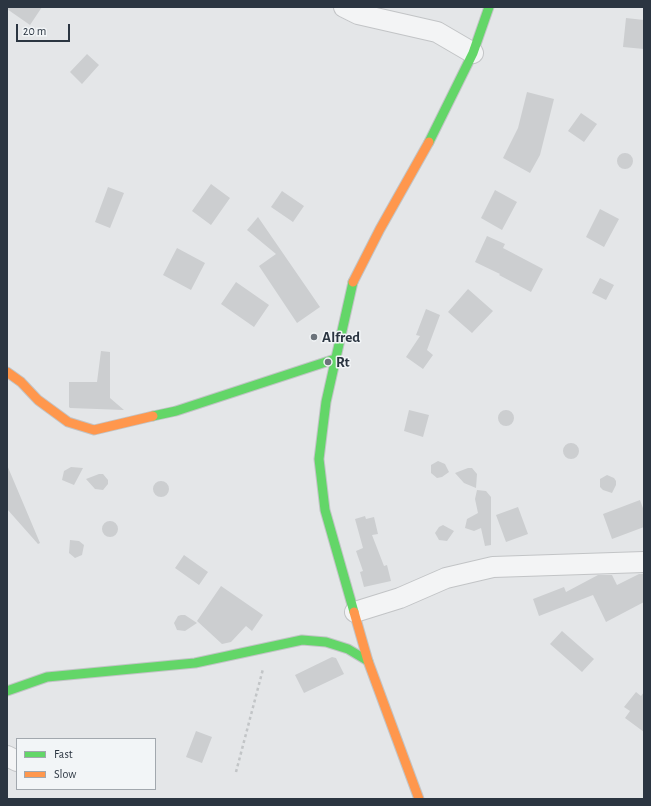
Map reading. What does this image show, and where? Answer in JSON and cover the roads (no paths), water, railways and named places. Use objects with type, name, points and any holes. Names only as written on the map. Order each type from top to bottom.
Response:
[{"type":"street","points":[[344,7],[358,14],[437,32],[473,54]]},
{"type":"street","points":[[419,799],[368,661],[325,510],[319,459],[326,402],[352,284],[380,229],[423,154],[473,54],[489,7]]},
{"type":"street","points":[[7,372],[21,382],[38,400],[68,422],[94,430],[176,411],[336,359]]},
{"type":"street","points":[[355,612],[400,598],[446,578],[493,567],[644,562]]},
{"type":"street","points":[[7,691],[47,677],[195,663],[271,645],[302,640],[326,642],[348,649],[368,661]]},
{"type":"street","points":[[7,756],[16,760]]},
{"type":"place","name":"Alfred","points":[[314,337]]},
{"type":"place","name":"Rt","points":[[328,362]]}]
